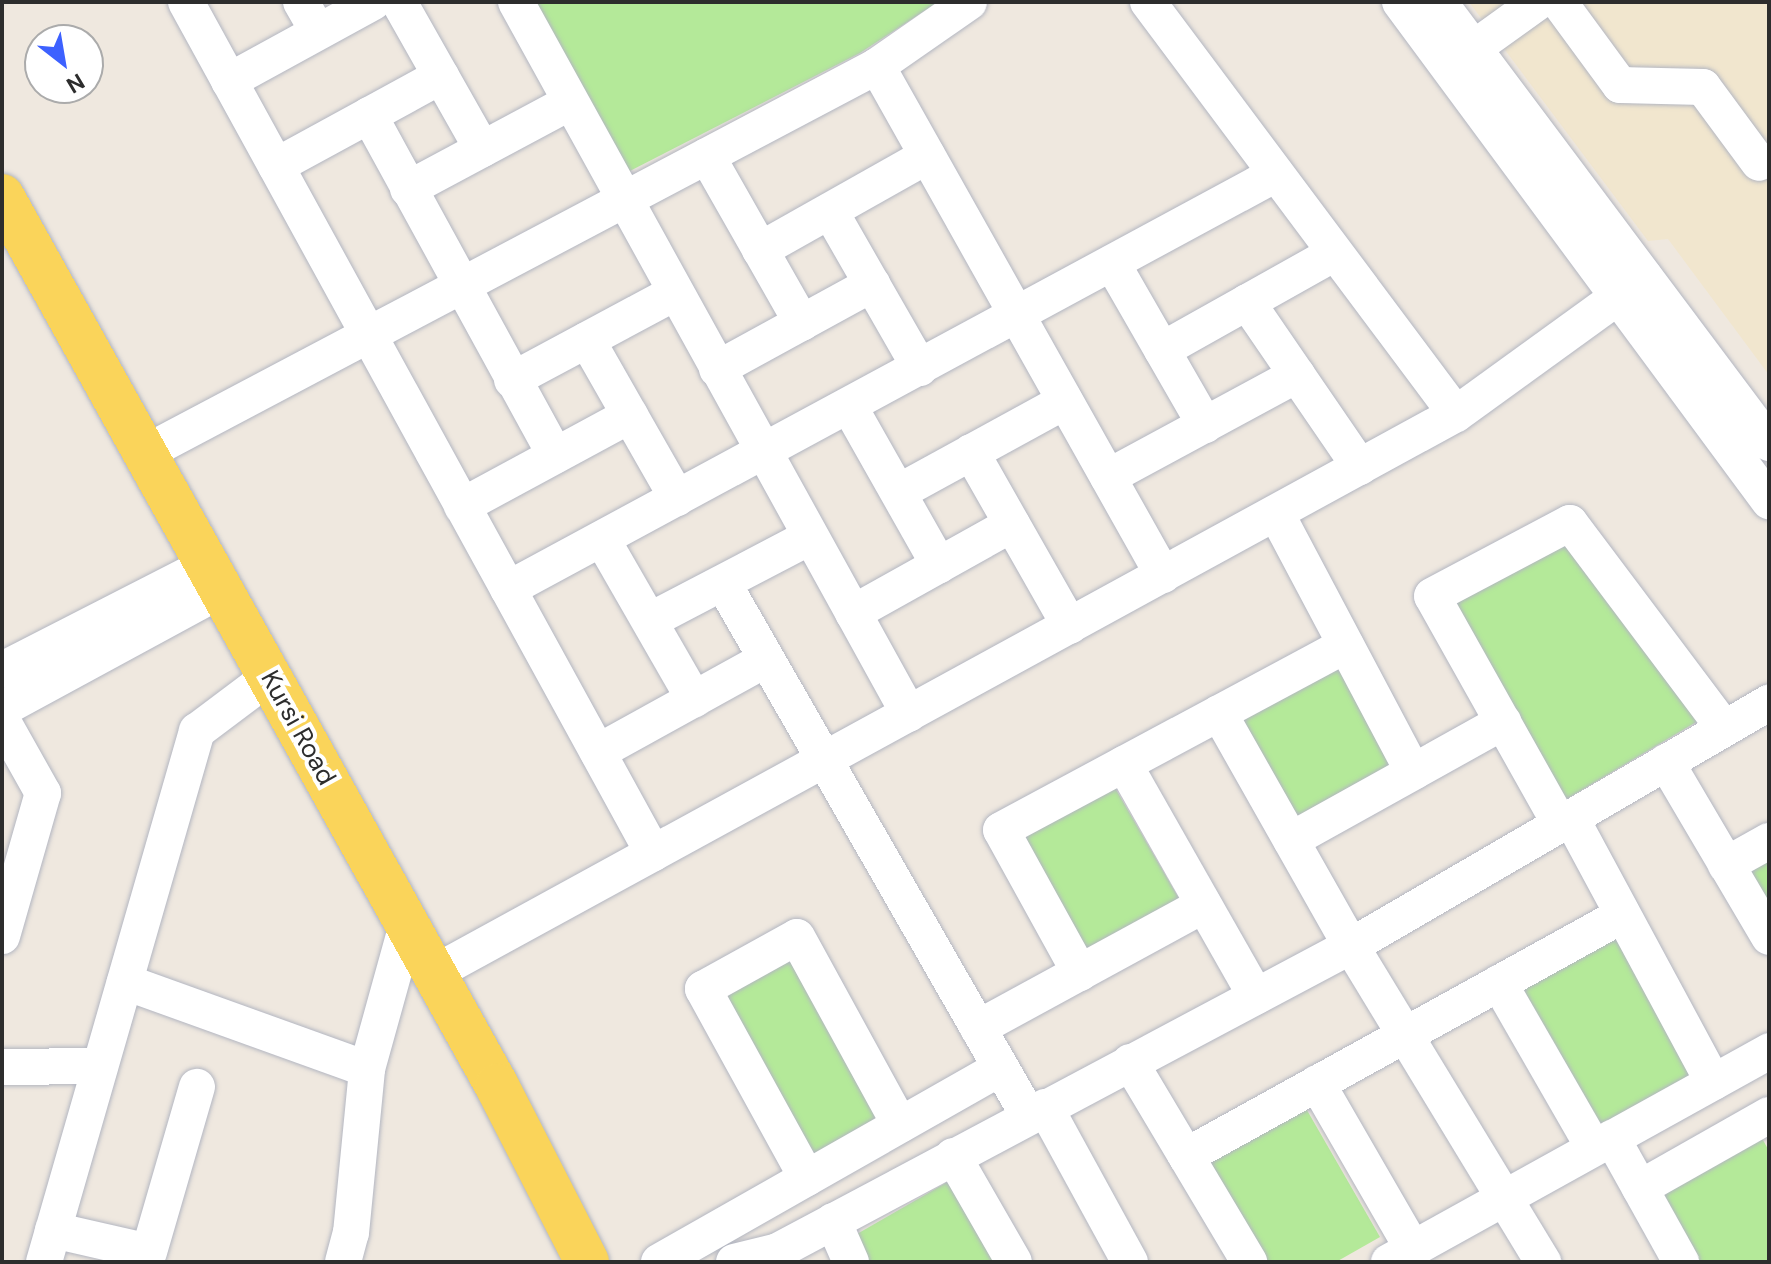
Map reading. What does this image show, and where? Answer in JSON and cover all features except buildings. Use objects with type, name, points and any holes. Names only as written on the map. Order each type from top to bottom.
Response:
[{"type":"main road","name":"Kursi Road","points":[[2,196],[434,973],[587,1262]]},
{"type":"street","points":[[186,2],[653,853]]},
{"type":"street","points":[[229,81],[310,17],[373,2]]},
{"type":"street","points":[[399,2],[482,149]]},
{"type":"street","points":[[516,2],[623,201],[909,714]]},
{"type":"street","points":[[145,453],[877,66],[969,2]]},
{"type":"street","points":[[1148,2],[1456,414]]},
{"type":"street","points":[[1400,2],[1631,287],[1769,443]]},
{"type":"street","points":[[1439,2],[1474,48],[1769,501]]},
{"type":"street","points":[[1474,48],[1538,2]]},
{"type":"street","points":[[1559,2],[1620,85],[1703,87],[1759,163]]},
{"type":"street","points":[[877,66],[1163,575]]},
{"type":"street","points":[[276,166],[441,76]]},
{"type":"street","points":[[408,189],[570,102]]},
{"type":"street","points":[[369,115],[459,287],[555,455]]},
{"type":"street","points":[[707,156],[802,323]]},
{"type":"street","points":[[760,250],[927,156]]},
{"type":"street","points":[[508,589],[1276,174]]},
{"type":"street","points":[[830,211],[920,368]]},
{"type":"street","points":[[1162,350],[1335,253]]},
{"type":"street","points":[[1112,263],[1205,425]]},
{"type":"street","points":[[717,369],[872,284]]},
{"type":"street","points":[[434,973],[1456,414],[1631,287]]},
{"type":"street","points":[[512,380],[674,293]]},
{"type":"street","points":[[1247,302],[1360,467]]},
{"type":"street","points":[[587,340],[677,498]]},
{"type":"street","points":[[1108,477],[1297,375]]},
{"type":"street","points":[[899,492],[1065,401]]},
{"type":"street","points":[[849,406],[939,565]]},
{"type":"street","points":[[462,506],[630,415]]},
{"type":"street","points":[[971,452],[1070,626]]},
{"type":"street","points":[[1276,513],[1413,772]]},
{"type":"street","points":[[1713,1082],[1623,915],[1503,722],[1432,596],[1570,523],[1724,728]]},
{"type":"street","points":[[853,613],[1012,524]]},
{"type":"street","points":[[651,620],[810,537]]},
{"type":"street","points":[[602,539],[694,699]]},
{"type":"street","points":[[2,670],[214,577]]},
{"type":"street","points":[[2,709],[214,577]]},
{"type":"street","points":[[723,583],[822,761],[1001,1068],[1036,1111],[1130,1262]]},
{"type":"street","points":[[1080,973],[1001,830],[1346,645]]},
{"type":"street","points":[[598,752],[765,660]]},
{"type":"street","points":[[197,1087],[149,1252],[48,1246],[197,731],[269,677]]},
{"type":"street","points":[[734,1262],[778,1251],[1351,946],[1769,703]]},
{"type":"street","points":[[1219,713],[1351,946],[1543,1262]]},
{"type":"street","points":[[2,720],[43,793],[2,936]]},
{"type":"street","points":[[1291,840],[1503,722]]},
{"type":"street","points":[[1666,762],[1769,937]]},
{"type":"street","points":[[1124,764],[1256,996]]},
{"type":"street","points":[[1726,865],[1769,841]]},
{"type":"street","points":[[978,1028],[1204,905]]},
{"type":"street","points":[[1186,1156],[1623,915]]},
{"type":"street","points":[[343,1262],[351,1233],[367,1069],[407,925]]},
{"type":"street","points":[[807,1178],[703,989],[797,937],[900,1125]]},
{"type":"street","points":[[125,982],[367,1069]]},
{"type":"street","points":[[1499,983],[1603,1143],[1640,1188],[1681,1262]]},
{"type":"street","points":[[1317,1083],[1401,1255],[1769,1051]]},
{"type":"street","points":[[1130,1062],[1249,1262]]},
{"type":"street","points":[[2,1067],[100,1066]]},
{"type":"street","points":[[659,1262],[1001,1068]]},
{"type":"street","points":[[1640,1188],[1768,1118]]},
{"type":"street","points":[[953,1156],[1014,1262]]},
{"type":"street","points":[[833,1221],[851,1262]]},
{"type":"shaded area","points":[[1469,2],[1769,2],[1769,375],[1668,239],[1648,241]]},
{"type":"green space","points":[[532,2],[938,2],[860,53],[626,173]]},
{"type":"green space","points":[[1566,541],[1698,721],[1565,800],[1449,600]]},
{"type":"green space","points":[[1337,666],[1392,765],[1295,819],[1240,720]]},
{"type":"green space","points":[[1114,786],[1182,904],[1090,957],[1022,839]]},
{"type":"green space","points":[[1769,856],[1769,906],[1747,869]]},
{"type":"green space","points":[[1620,936],[1696,1072],[1594,1129],[1519,992]]},
{"type":"green space","points":[[793,952],[886,1114],[812,1157],[719,995]]},
{"type":"green space","points":[[1304,1105],[1380,1237],[1336,1262],[1268,1262],[1209,1160]]},
{"type":"green space","points":[[1758,1131],[1769,1151],[1769,1262],[1694,1262],[1654,1190]]},
{"type":"green space","points":[[949,1181],[997,1262],[869,1262],[857,1234]]}]
